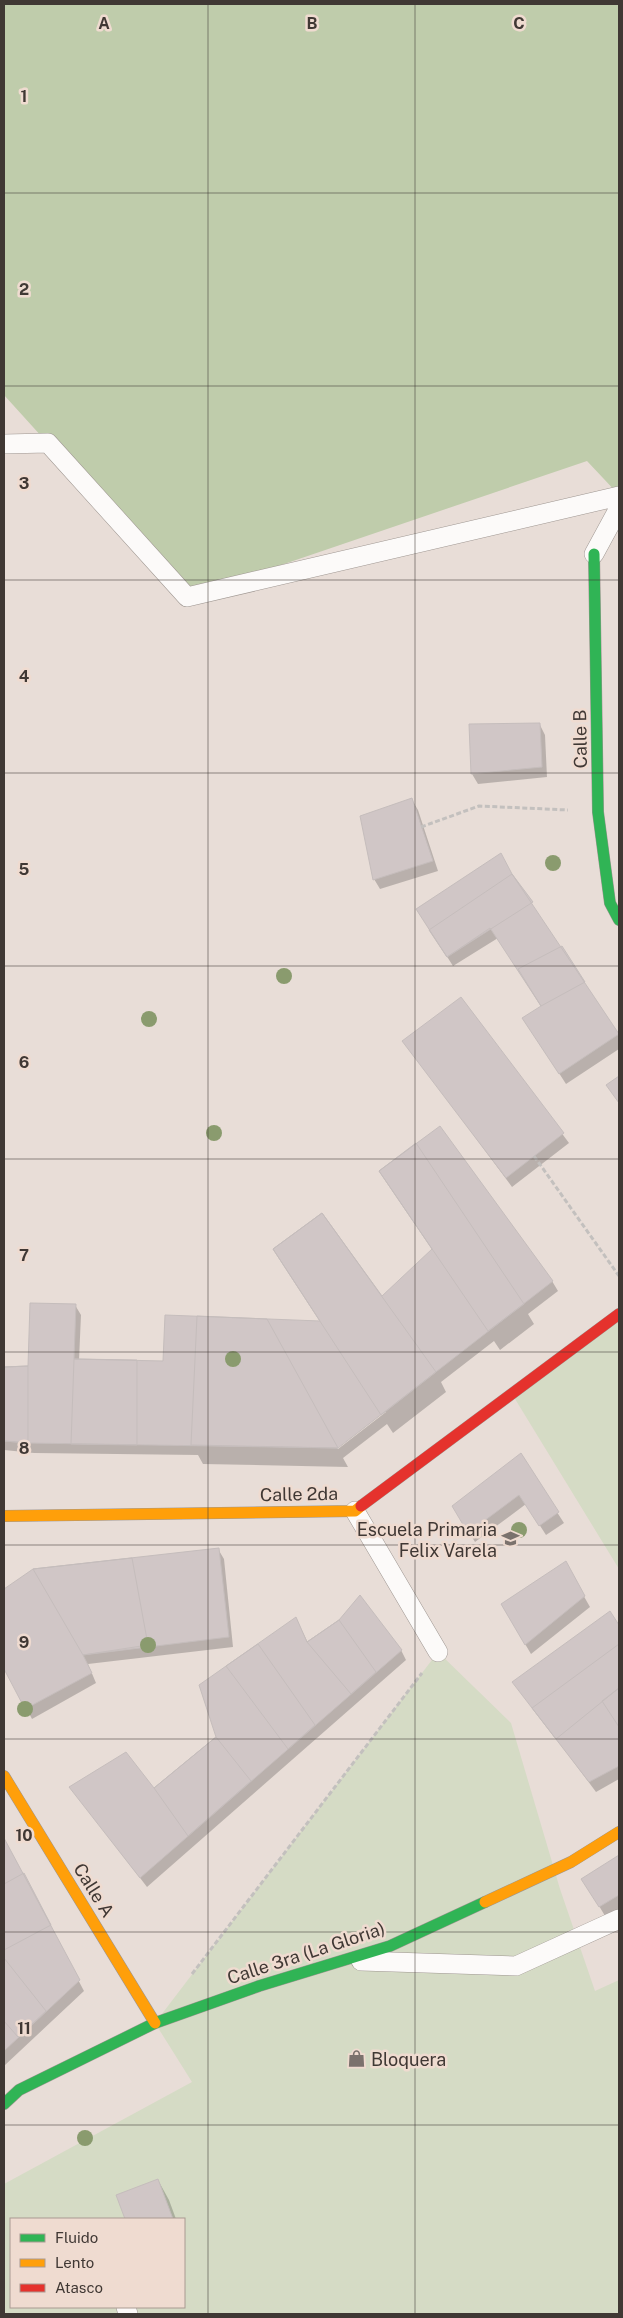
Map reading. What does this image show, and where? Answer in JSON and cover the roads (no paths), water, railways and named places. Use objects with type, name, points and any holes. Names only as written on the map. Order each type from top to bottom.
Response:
[{"type":"street","name":"Calle B","points":[[594,554],[598,812],[610,903],[619,920]]},
{"type":"street","name":"Calle 2da","points":[[4,1516],[355,1511],[619,1314]]},
{"type":"street","name":"Calle A","points":[[4,1776],[155,2023]]},
{"type":"street","name":"Calle 3ra (La Gloria)","points":[[4,2104],[19,2090],[155,2023],[259,1986],[390,1946],[571,1862],[619,1832]]},
{"type":"lane","points":[[4,444],[48,443],[187,597],[619,496]]},
{"type":"lane","points":[[594,554],[619,508]]},
{"type":"lane","points":[[355,1511],[438,1652]]},
{"type":"lane","points":[[343,1960],[516,1966],[619,1919]]},
{"type":"place","name":"Escuela Primaria Felix Varela","points":[[511,1539]]},
{"type":"place","name":"Bloquera","points":[[357,2059]]}]
